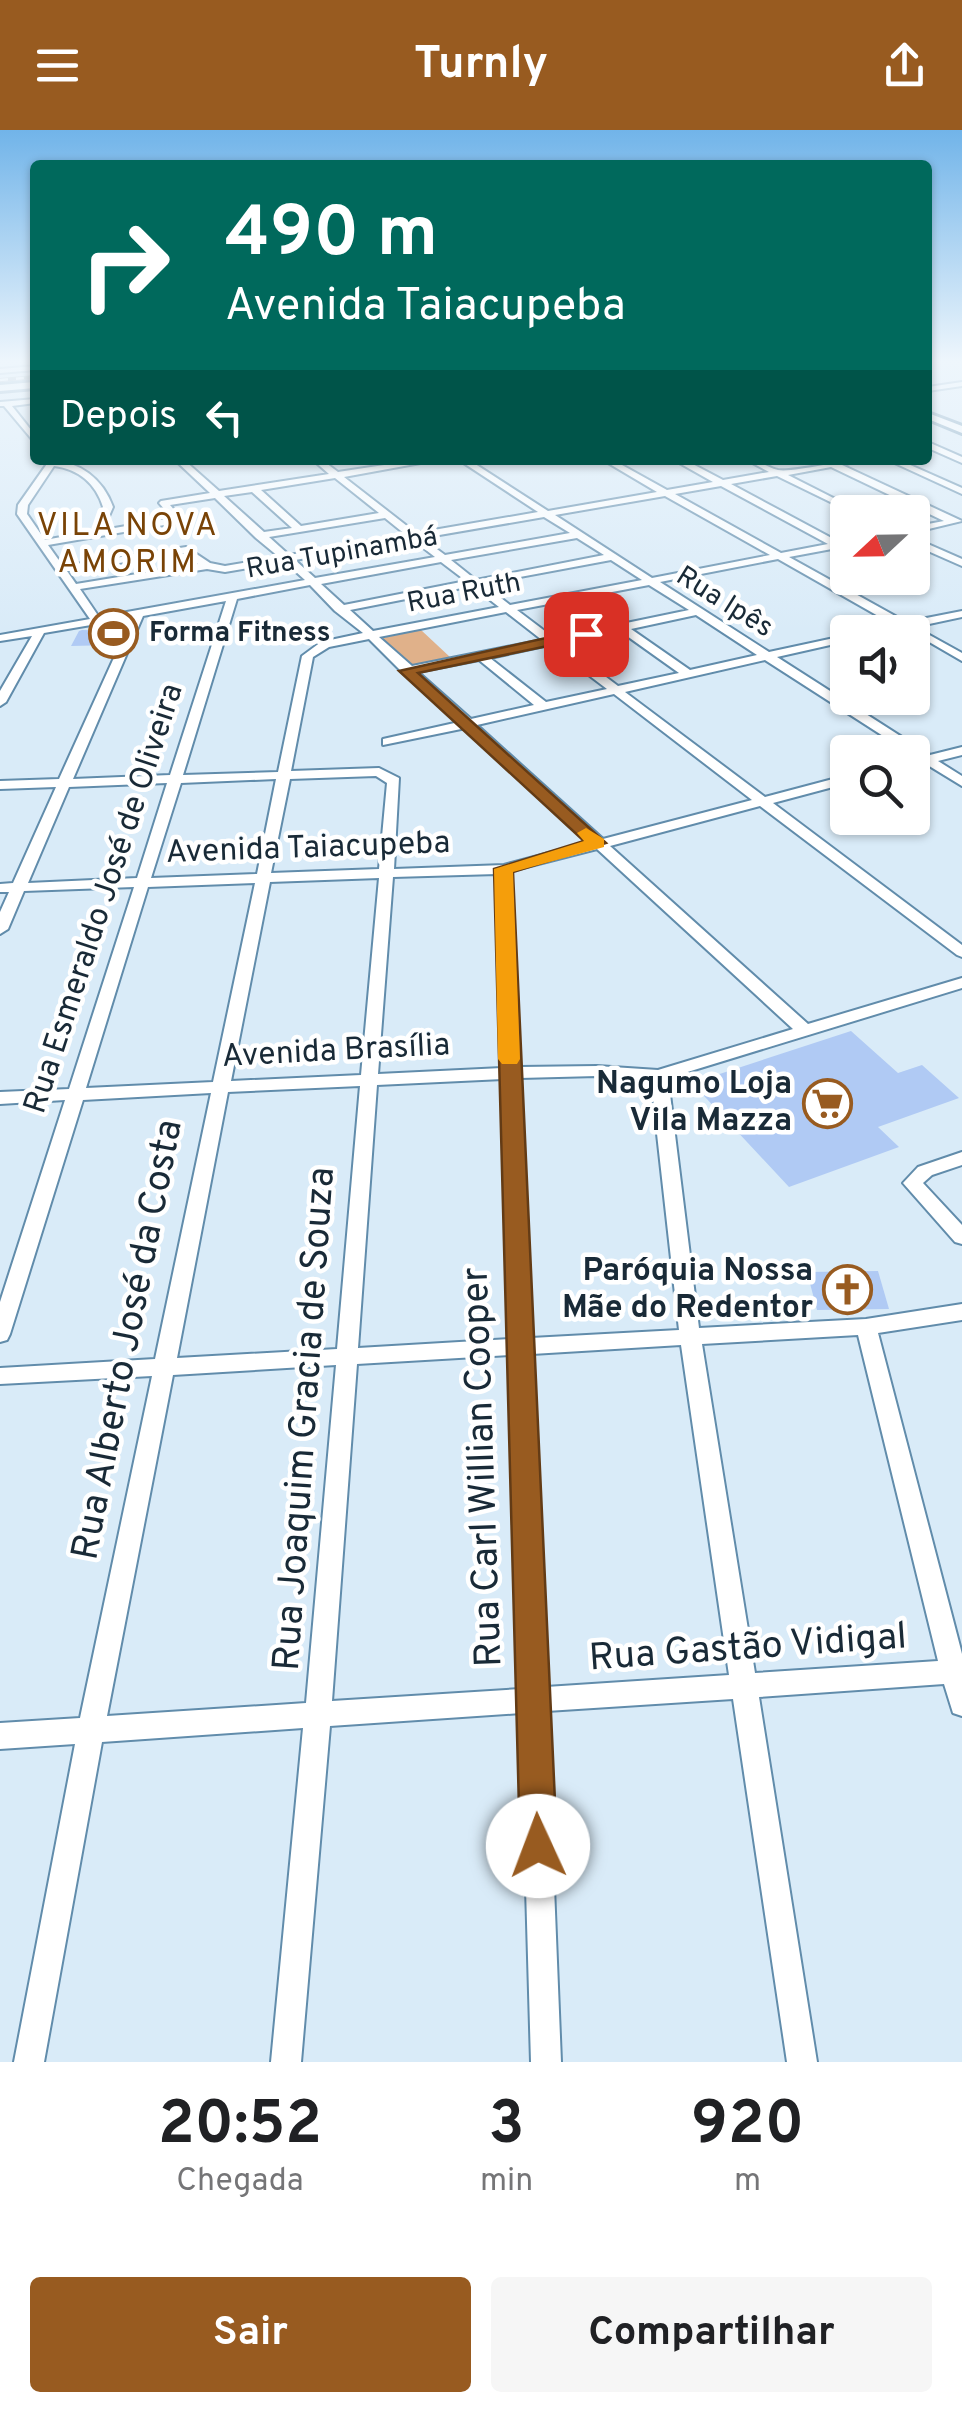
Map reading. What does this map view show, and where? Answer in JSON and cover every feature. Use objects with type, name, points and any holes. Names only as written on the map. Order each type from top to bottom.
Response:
[{"type":"street","points":[[49,465],[21,510],[96,620]]},
{"type":"street","points":[[64,465],[84,471],[107,501],[97,533]]},
{"type":"street","points":[[184,465],[464,724],[805,1030]]},
{"type":"street","points":[[324,465],[962,952]]},
{"type":"street","points":[[186,529],[163,506],[166,502],[403,465]]},
{"type":"street","name":"Rua Ipês","points":[[470,465],[609,558],[889,735]]},
{"type":"street","points":[[616,465],[884,615]]},
{"type":"street","points":[[687,465],[830,538]]},
{"type":"street","points":[[761,465],[830,499]]},
{"type":"street","points":[[74,588],[201,567],[219,570],[815,465]]},
{"type":"street","points":[[834,465],[958,521]]},
{"type":"street","points":[[903,465],[962,491]]},
{"type":"street","points":[[253,488],[300,530]]},
{"type":"street","points":[[260,536],[387,515]]},
{"type":"street","points":[[42,542],[176,520]]},
{"type":"street","points":[[930,526],[958,521]]},
{"type":"street","name":"Rua Tupinambá","points":[[0,638],[574,535]]},
{"type":"street","name":"Rua Ruth","points":[[325,644],[830,546]]},
{"type":"street","points":[[930,549],[962,564]]},
{"type":"street","points":[[61,570],[180,550],[193,552],[201,567]]},
{"type":"street","points":[[339,609],[609,558]]},
{"type":"street","name":"Rua Esmeraldo José de Oliveira","points":[[0,1334],[233,596]]},
{"type":"street","points":[[406,671],[696,612]]},
{"type":"street","points":[[0,929],[139,613]]},
{"type":"street","points":[[930,621],[962,614]]},
{"type":"street","points":[[622,626],[687,673]]},
{"type":"street","points":[[0,702],[40,631]]},
{"type":"street","points":[[930,640],[962,658]]},
{"type":"street","points":[[388,742],[830,642]]},
{"type":"street","name":"Rua Alberto José da Costa","points":[[29,2062],[91,1729],[308,656],[325,644]]},
{"type":"street","points":[[481,656],[543,706]]},
{"type":"street","points":[[930,759],[962,751]]},
{"type":"street","name":"Rua Ipês","points":[[930,761],[962,782]]},
{"type":"street","name":"Rua Joaquim Gracia de Souza","points":[[284,776],[378,772],[394,780],[344,1356],[320,1714],[286,2062]]},
{"type":"street","points":[[0,785],[284,776]]},
{"type":"street","name":"Avenida Taiacupeba","points":[[0,888],[504,869],[830,783]]},
{"type":"street","name":"Rua Carl Willian Cooper","points":[[504,869],[546,2062]]},
{"type":"street","name":"Avenida Brasília","points":[[0,1098],[510,1074],[598,1071],[659,1075],[962,983]]},
{"type":"street","points":[[659,1075],[690,1336],[802,2062]]},
{"type":"street","points":[[962,1158],[925,1172],[912,1183],[962,1238]]},
{"type":"street","points":[[0,1376],[866,1327],[962,1312]]},
{"type":"street","points":[[866,1327],[958,1671],[962,1704]]},
{"type":"street","name":"Rua Gastão Vidigal","points":[[0,1736],[958,1671]]},
{"type":"shaded area","points":[[421,630],[451,658],[411,665],[382,638]]},
{"type":"building","points":[[79,631],[121,631],[114,645],[71,646]]},
{"type":"building","name":"Nagumo Loja Vila Mazza","points":[[851,1031],[898,1073],[922,1065],[959,1098],[878,1127],[899,1147],[789,1187],[692,1083]]},
{"type":"building","name":"Paróquia Nossa Mãe do Redentor","points":[[878,1271],[889,1309],[817,1310],[807,1272]]},
{"type":"slow traffic","points":[[509,1059],[504,869],[597,843],[586,833]]},
{"type":"place","name":"Forma Fitness","points":[[114,634]]},
{"type":"place","name":"Nagumo Loja Vila Mazza","points":[[827,1103]]},
{"type":"place","name":"Paróquia Nossa Mãe do Redentor","points":[[848,1290]]},
{"type":"district","name":"VILA NOVA AMORIM","points":[[128,546]]},
{"type":"route","points":[[538,1846],[504,869],[597,843],[406,671],[586,634]]}]
